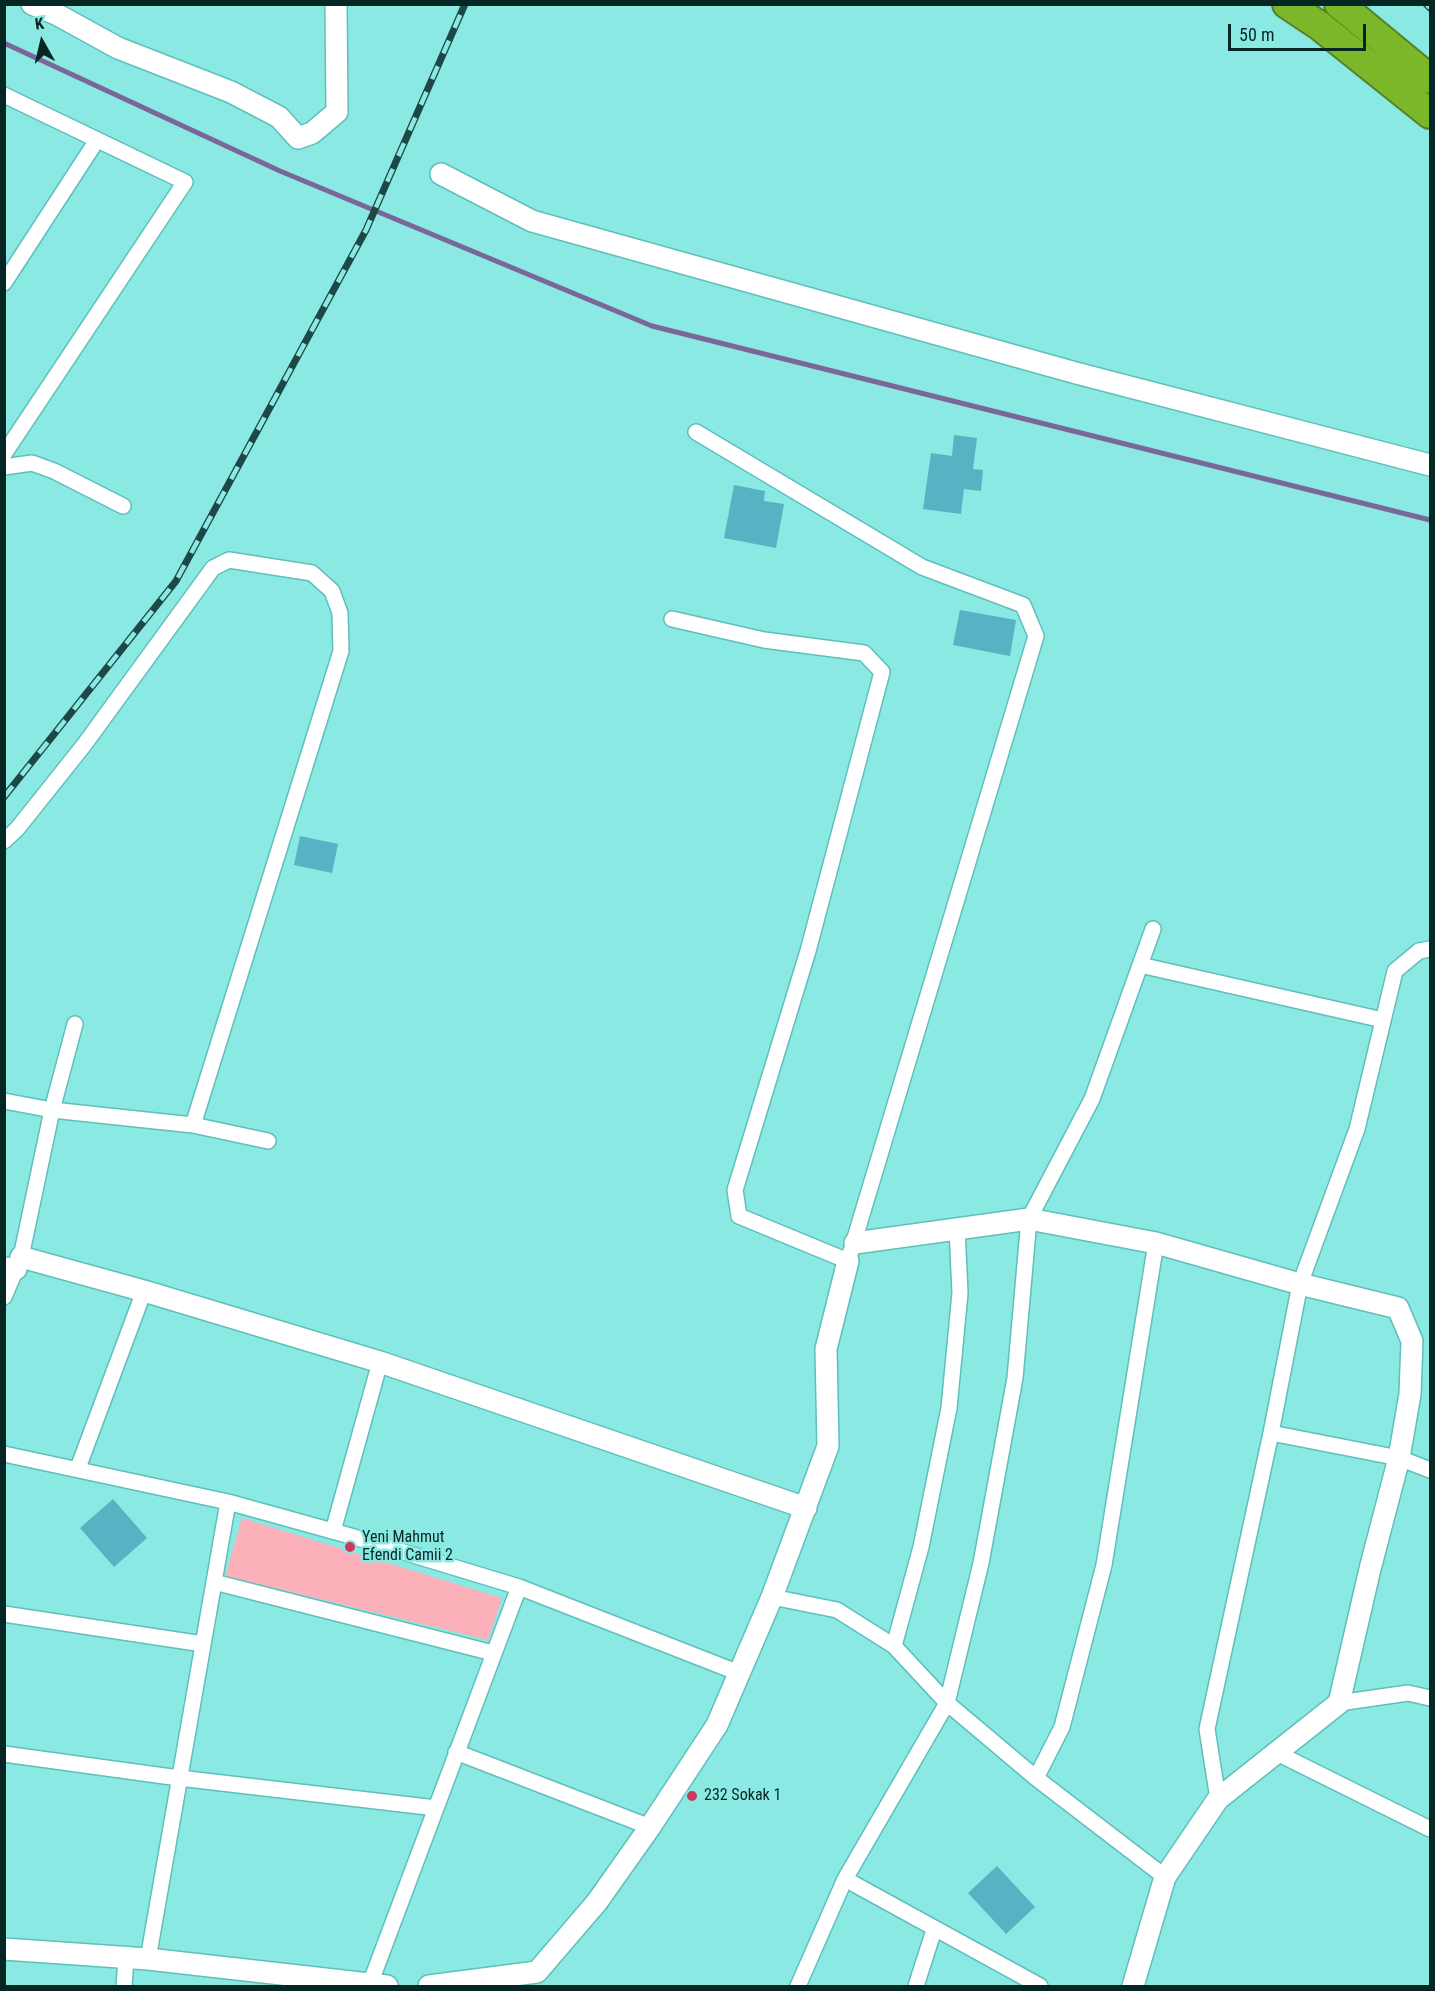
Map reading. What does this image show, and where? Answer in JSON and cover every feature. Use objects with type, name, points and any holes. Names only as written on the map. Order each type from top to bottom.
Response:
[{"type":"highway","points":[[1287,4],[1320,26],[1431,114]]},
{"type":"highway","points":[[1339,4],[1431,79]]},
{"type":"street","points":[[32,4],[56,14],[118,48],[231,92],[279,117],[298,138],[312,133],[337,112],[336,4]]},
{"type":"street","points":[[4,95],[185,182],[4,454]]},
{"type":"street","points":[[4,283],[97,140]]},
{"type":"street","points":[[441,174],[532,221],[1076,373],[1431,465]]},
{"type":"street","points":[[429,1986],[536,1979],[597,1902],[651,1827],[717,1725],[772,1597],[828,1446],[825,1349],[962,877],[1036,636],[1023,605],[922,567],[696,432]]},
{"type":"street","points":[[4,467],[32,463],[54,471],[123,506]]},
{"type":"street","points":[[4,841],[17,829],[84,745],[213,568],[229,560],[312,573],[332,591],[339,613],[341,651],[193,1125]]},
{"type":"street","points":[[672,619],[764,640],[864,653],[882,672],[808,951],[735,1190],[739,1216],[852,1252],[957,1228],[1029,1219],[1156,1243],[1300,1284],[1398,1308],[1412,1341],[1410,1394],[1399,1458],[1339,1703]]},
{"type":"street","points":[[798,1986],[845,1879],[947,1703],[981,1563],[1015,1378],[1029,1219],[1092,1099],[1153,929]]},
{"type":"street","points":[[1218,1799],[1207,1729],[1271,1433],[1300,1284],[1357,1129],[1395,971],[1419,951],[1431,949]]},
{"type":"street","points":[[1140,965],[1383,1020]]},
{"type":"street","points":[[4,1297],[75,1024]]},
{"type":"street","points":[[4,1101],[52,1110],[193,1125],[268,1141]]},
{"type":"street","points":[[894,1646],[921,1547],[949,1408],[960,1293],[957,1228]]},
{"type":"street","points":[[1036,1778],[1062,1727],[1104,1565],[1156,1243]]},
{"type":"street","points":[[14,1265],[144,1291],[380,1362],[806,1508]]},
{"type":"street","points":[[78,1468],[144,1291]]},
{"type":"street","points":[[333,1531],[380,1362]]},
{"type":"street","points":[[1271,1433],[1399,1458],[1431,1470]]},
{"type":"street","points":[[4,1454],[78,1468],[228,1502],[333,1531],[519,1587],[739,1672]]},
{"type":"street","points":[[148,1959],[228,1502]]},
{"type":"street","points":[[214,1582],[493,1653]]},
{"type":"street","points":[[4,1949],[148,1959],[261,1979],[379,1985],[436,1808],[519,1587]]},
{"type":"street","points":[[772,1597],[837,1610],[894,1646],[947,1703],[1036,1778],[1165,1877]]},
{"type":"street","points":[[4,1614],[203,1644]]},
{"type":"street","points":[[1133,1986],[1165,1877],[1218,1799],[1339,1703],[1408,1693],[1431,1698]]},
{"type":"street","points":[[456,1752],[651,1827]]},
{"type":"street","points":[[1278,1753],[1431,1829]]},
{"type":"street","points":[[4,1755],[436,1808]]},
{"type":"street","points":[[845,1879],[1019,1981],[1040,1986]]},
{"type":"street","points":[[916,1986],[934,1930]]},
{"type":"street","points":[[124,1986],[126,1958]]},
{"type":"shaded area","points":[[242,1518],[502,1598],[488,1640],[225,1576]]},
{"type":"building","points":[[954,435],[977,438],[973,469],[983,470],[981,491],[964,489],[961,514],[923,509],[931,453],[952,456]]},
{"type":"building","points":[[734,485],[765,491],[764,501],[784,504],[776,548],[724,538]]},
{"type":"building","points":[[960,610],[1016,620],[1010,656],[953,645]]},
{"type":"building","points":[[300,836],[338,844],[332,873],[294,865]]},
{"type":"building","points":[[113,1499],[147,1538],[114,1567],[80,1528]]},
{"type":"building","points":[[997,1866],[1035,1907],[1006,1934],[968,1893]]},
{"type":"waterway","points":[[4,43],[280,171],[652,326],[1430,520]]},
{"type":"railway","points":[[4,797],[176,581],[366,230],[465,4]]},
{"type":"railway","points":[[1426,4],[1430,8]]},
{"type":"place","name":"Yeni Mahmut Efendi Camii 2","points":[[350,1547]]},
{"type":"place","name":"232 Sokak 1","points":[[692,1796]]}]
